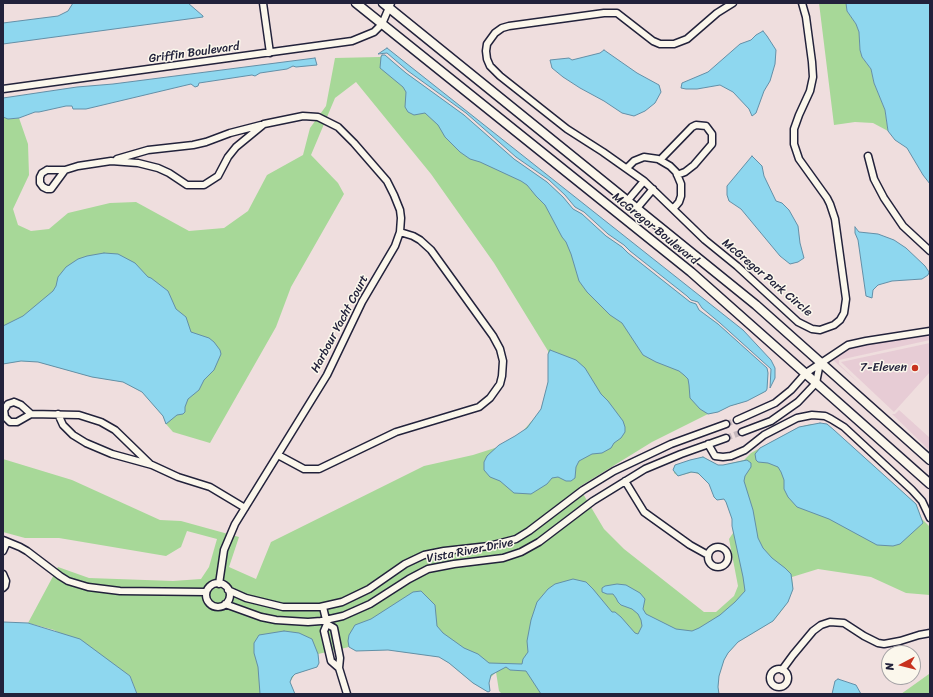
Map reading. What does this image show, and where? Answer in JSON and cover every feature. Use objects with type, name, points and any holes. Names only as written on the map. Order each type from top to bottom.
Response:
[{"type":"main road","name":"McGregor Boulevard","points":[[356,3],[690,272],[930,484]]},
{"type":"main road","name":"McGregor Boulevard","points":[[388,4],[756,305],[820,363],[929,456]]},
{"type":"street","points":[[263,3],[270,53]]},
{"type":"street","name":"McGregor Park Circle","points":[[733,3],[717,13],[687,39],[674,44],[660,44],[653,41],[623,17],[610,12],[509,26],[494,33],[490,38],[487,44],[487,59],[495,72],[567,129],[627,168],[644,181],[705,240],[737,266],[798,322],[812,329],[820,330],[834,325],[840,320],[844,314],[846,299],[833,212],[828,198],[799,159],[794,144],[794,129],[810,92],[813,77],[806,17],[802,3]]},
{"type":"street","points":[[382,24],[388,4]]},
{"type":"street","name":"Griffin Boulevard","points":[[3,90],[352,41],[363,38],[374,32],[382,24]]},
{"type":"street","name":"Harbour Yacht Court","points":[[65,170],[148,150],[193,146],[218,139],[242,129],[264,124],[303,116],[318,117],[338,127],[354,143],[387,181],[400,210],[400,232],[395,246],[362,302],[327,374],[226,541],[220,584]]},
{"type":"street","name":"Harbour Yacht Court","points":[[111,160],[138,163],[158,168],[169,173],[187,185],[204,185],[218,176],[228,157],[236,147],[264,124]]},
{"type":"street","points":[[660,160],[692,127],[696,125],[706,126],[712,134],[712,144],[694,165],[678,175]]},
{"type":"street","points":[[868,156],[874,178],[884,198],[903,226],[930,251]]},
{"type":"street","points":[[627,168],[634,161],[651,157],[670,166],[678,175],[681,184],[681,196],[679,202],[673,209]]},
{"type":"street","points":[[628,200],[644,181]]},
{"type":"street","points":[[638,208],[653,189]]},
{"type":"street","points":[[278,455],[304,469],[319,469],[396,432],[479,407],[490,398],[500,384],[503,361],[500,349],[493,336],[431,250],[420,240],[400,232]]},
{"type":"street","points":[[737,420],[775,403],[791,390],[806,373],[848,345],[930,331]]},
{"type":"street","points":[[742,432],[764,424],[779,416],[798,402],[816,383],[820,363]]},
{"type":"street","points":[[31,414],[78,415],[101,422],[114,430],[152,466]]},
{"type":"street","points":[[58,414],[63,425],[73,435],[86,443],[112,454],[152,466],[178,477],[210,486],[245,508]]},
{"type":"street","points":[[708,444],[715,456],[731,456],[745,450],[764,435],[797,418],[812,415],[825,416],[844,427],[912,490],[922,502],[930,518]]},
{"type":"street","name":"Vista River Drive","points":[[228,590],[246,598],[275,606],[302,608],[323,607],[342,602],[375,586],[405,564],[424,555],[444,551],[489,546],[516,539],[530,531],[574,496],[614,471],[666,446],[726,424]]},
{"type":"street","name":"Vista River Drive","points":[[225,604],[256,616],[276,620],[327,622],[370,604],[409,579],[428,569],[503,558],[521,552],[539,542],[593,500],[625,481],[662,461],[726,438]]},
{"type":"street","points":[[625,481],[644,512],[690,545],[708,555]]},
{"type":"street","points":[[3,551],[5,541],[28,551],[60,576],[74,583],[111,590],[206,592]]},
{"type":"street","points":[[3,574],[6,581],[3,588]]},
{"type":"street","points":[[213,584],[223,585],[228,590],[229,598],[225,604],[218,607],[210,605],[206,599],[206,592],[213,584]]},
{"type":"street","points":[[323,607],[327,622],[324,631],[331,661],[339,668]]},
{"type":"street","points":[[327,622],[334,628],[340,658],[339,668],[347,694]]},
{"type":"street","points":[[782,670],[813,631],[821,625],[830,622],[844,623],[864,636],[878,643],[884,644],[930,633]]},
{"type":"street","points":[[328,646],[337,644]]},
{"type":"shaded area","points":[[930,334],[930,340],[839,360],[839,364],[862,386],[832,359],[850,348]]},
{"type":"shaded area","points":[[930,343],[930,372],[894,412],[841,362]]},
{"type":"shaded area","points":[[899,410],[930,438],[930,451],[892,414],[895,414]]},
{"type":"green space","points":[[819,3],[846,3],[847,11],[856,24],[859,32],[862,57],[871,69],[874,83],[885,110],[888,131],[873,123],[855,122],[834,125]]},
{"type":"green space","points":[[385,55],[406,73],[464,115],[514,159],[547,182],[573,209],[582,214],[606,236],[622,247],[690,302],[696,304],[699,310],[718,324],[768,370],[767,389],[763,393],[718,412],[708,414],[652,442],[579,487],[604,529],[624,549],[704,612],[716,612],[734,596],[738,586],[729,539],[733,533],[732,519],[724,499],[717,500],[714,497],[709,484],[702,476],[694,472],[678,476],[674,473],[675,465],[703,457],[718,465],[744,460],[751,453],[799,427],[811,424],[827,424],[916,504],[922,519],[930,527],[930,595],[906,593],[871,577],[818,569],[792,577],[793,589],[788,602],[779,614],[773,621],[738,642],[728,653],[719,676],[719,694],[502,694],[499,691],[496,672],[490,678],[490,690],[488,692],[473,683],[449,663],[439,657],[388,650],[356,651],[349,647],[318,654],[319,663],[317,667],[295,674],[290,682],[295,694],[137,694],[130,676],[54,630],[28,623],[58,567],[89,578],[173,581],[201,579],[209,567],[217,539],[187,531],[181,547],[166,556],[59,538],[25,538],[3,532],[3,459],[72,480],[160,520],[181,521],[239,537],[229,567],[256,579],[271,542],[424,466],[473,455],[498,447],[522,432],[541,409],[548,382],[548,351],[494,263],[431,174],[356,82],[335,98],[311,155],[338,183],[344,194],[291,287],[276,327],[210,443],[173,432],[166,424],[163,416],[142,392],[123,382],[92,377],[38,362],[21,361],[3,364],[3,117],[8,119],[19,118],[28,144],[29,175],[13,209],[18,225],[31,231],[49,229],[68,213],[110,203],[136,202],[189,231],[224,228],[248,211],[267,175],[303,155],[310,128],[326,106],[335,58],[380,57]]},
{"type":"green space","points":[[930,674],[930,694],[901,694],[914,685],[921,685],[921,680]]},
{"type":"water","points":[[73,3],[188,3],[203,17],[3,44],[3,23],[58,16],[68,11]]},
{"type":"water","points":[[846,3],[930,3],[930,184],[907,148],[895,140],[888,131],[885,110],[874,83],[871,69],[862,57],[859,32],[856,24],[847,11]]},
{"type":"water","points":[[763,31],[776,50],[775,64],[770,81],[764,91],[756,113],[752,116],[749,109],[733,92],[720,85],[697,89],[681,88],[682,83],[708,72],[740,44],[751,40]]},
{"type":"water","points":[[387,48],[743,330],[771,360],[775,368],[775,378],[770,388],[771,369],[702,308],[698,302],[691,300],[624,245],[608,234],[584,212],[575,207],[549,180],[516,157],[466,113],[408,71],[387,53],[378,54]]},
{"type":"water","points":[[604,50],[637,73],[659,85],[661,92],[655,103],[645,111],[634,116],[622,113],[580,88],[552,68],[550,60],[569,58],[572,60],[600,53]]},
{"type":"water","points":[[382,55],[385,55],[406,73],[464,115],[514,159],[547,182],[573,209],[582,214],[606,236],[622,247],[690,302],[696,304],[699,310],[718,324],[767,368],[768,373],[766,391],[747,401],[730,406],[718,412],[708,414],[700,409],[690,398],[688,379],[679,371],[643,355],[622,323],[610,315],[587,292],[579,281],[566,242],[545,205],[527,185],[521,181],[480,162],[470,159],[460,152],[445,137],[438,125],[425,113],[414,115],[408,112],[405,107],[406,92],[403,87],[380,68]]},
{"type":"water","points":[[315,58],[317,65],[293,66],[287,69],[260,73],[255,76],[252,75],[199,83],[198,86],[195,87],[191,84],[86,109],[73,109],[72,106],[66,106],[35,112],[19,118],[8,119],[3,117],[3,98],[77,87],[113,84]]},
{"type":"water","points":[[752,156],[762,166],[764,176],[776,201],[782,203],[789,210],[798,226],[804,258],[798,262],[790,264],[780,256],[741,209],[729,201],[727,186]]},
{"type":"water","points":[[855,227],[859,232],[878,234],[894,240],[906,248],[925,266],[929,272],[928,275],[922,279],[892,281],[878,285],[873,290],[872,298],[866,296]]},
{"type":"water","points":[[104,253],[118,254],[135,263],[148,277],[168,291],[176,309],[186,317],[191,332],[209,338],[220,350],[221,354],[214,370],[204,380],[199,390],[188,399],[185,412],[177,415],[166,424],[163,416],[142,392],[123,382],[92,377],[38,362],[21,361],[3,364],[3,326],[23,316],[53,291],[58,277],[66,267],[78,259]]},
{"type":"water","points":[[550,350],[576,360],[585,368],[601,394],[623,421],[625,432],[611,448],[602,453],[592,454],[579,461],[576,467],[575,478],[571,481],[566,481],[558,477],[552,478],[547,484],[531,494],[514,493],[500,481],[490,477],[484,470],[484,462],[487,456],[499,445],[527,428],[541,409],[548,382],[548,354]]},
{"type":"water","points":[[820,423],[827,424],[916,504],[923,523],[900,544],[893,546],[877,545],[829,519],[797,507],[788,497],[784,489],[784,480],[778,467],[768,463],[758,462],[756,460],[755,454],[760,448],[799,427]]},
{"type":"water","points":[[703,457],[718,465],[747,460],[751,463],[751,467],[745,476],[744,481],[753,510],[758,538],[763,548],[772,558],[791,574],[793,589],[788,602],[773,621],[738,642],[728,653],[719,676],[719,694],[541,694],[526,671],[510,670],[506,667],[491,675],[489,683],[490,691],[488,692],[473,683],[449,663],[439,657],[388,650],[356,651],[349,647],[349,635],[355,625],[371,619],[413,592],[421,591],[435,605],[437,626],[443,633],[464,648],[478,654],[489,663],[522,664],[523,659],[528,652],[527,641],[531,620],[537,602],[548,589],[555,584],[573,579],[586,582],[612,612],[615,612],[621,617],[635,633],[638,634],[642,626],[638,614],[632,609],[621,605],[613,594],[602,592],[602,588],[617,584],[626,585],[640,593],[645,599],[643,609],[646,614],[676,629],[692,631],[699,628],[720,615],[745,591],[732,526],[732,519],[726,502],[724,499],[717,500],[714,497],[709,484],[698,473],[691,472],[678,476],[673,470],[675,465]]},
{"type":"water","points":[[3,622],[28,623],[80,639],[130,676],[137,694],[3,694]]},
{"type":"water","points":[[284,631],[299,633],[312,639],[318,654],[319,663],[317,667],[295,674],[292,677],[290,682],[295,694],[260,694],[254,643],[259,635]]},
{"type":"water","points":[[838,679],[856,685],[861,694],[832,694],[835,681]]},
{"type":"tunnel","points":[[726,424],[737,420]]},
{"type":"tunnel","points":[[726,438],[742,432]]},
{"type":"place","name":"7-Eleven","points":[[915,368]]}]
